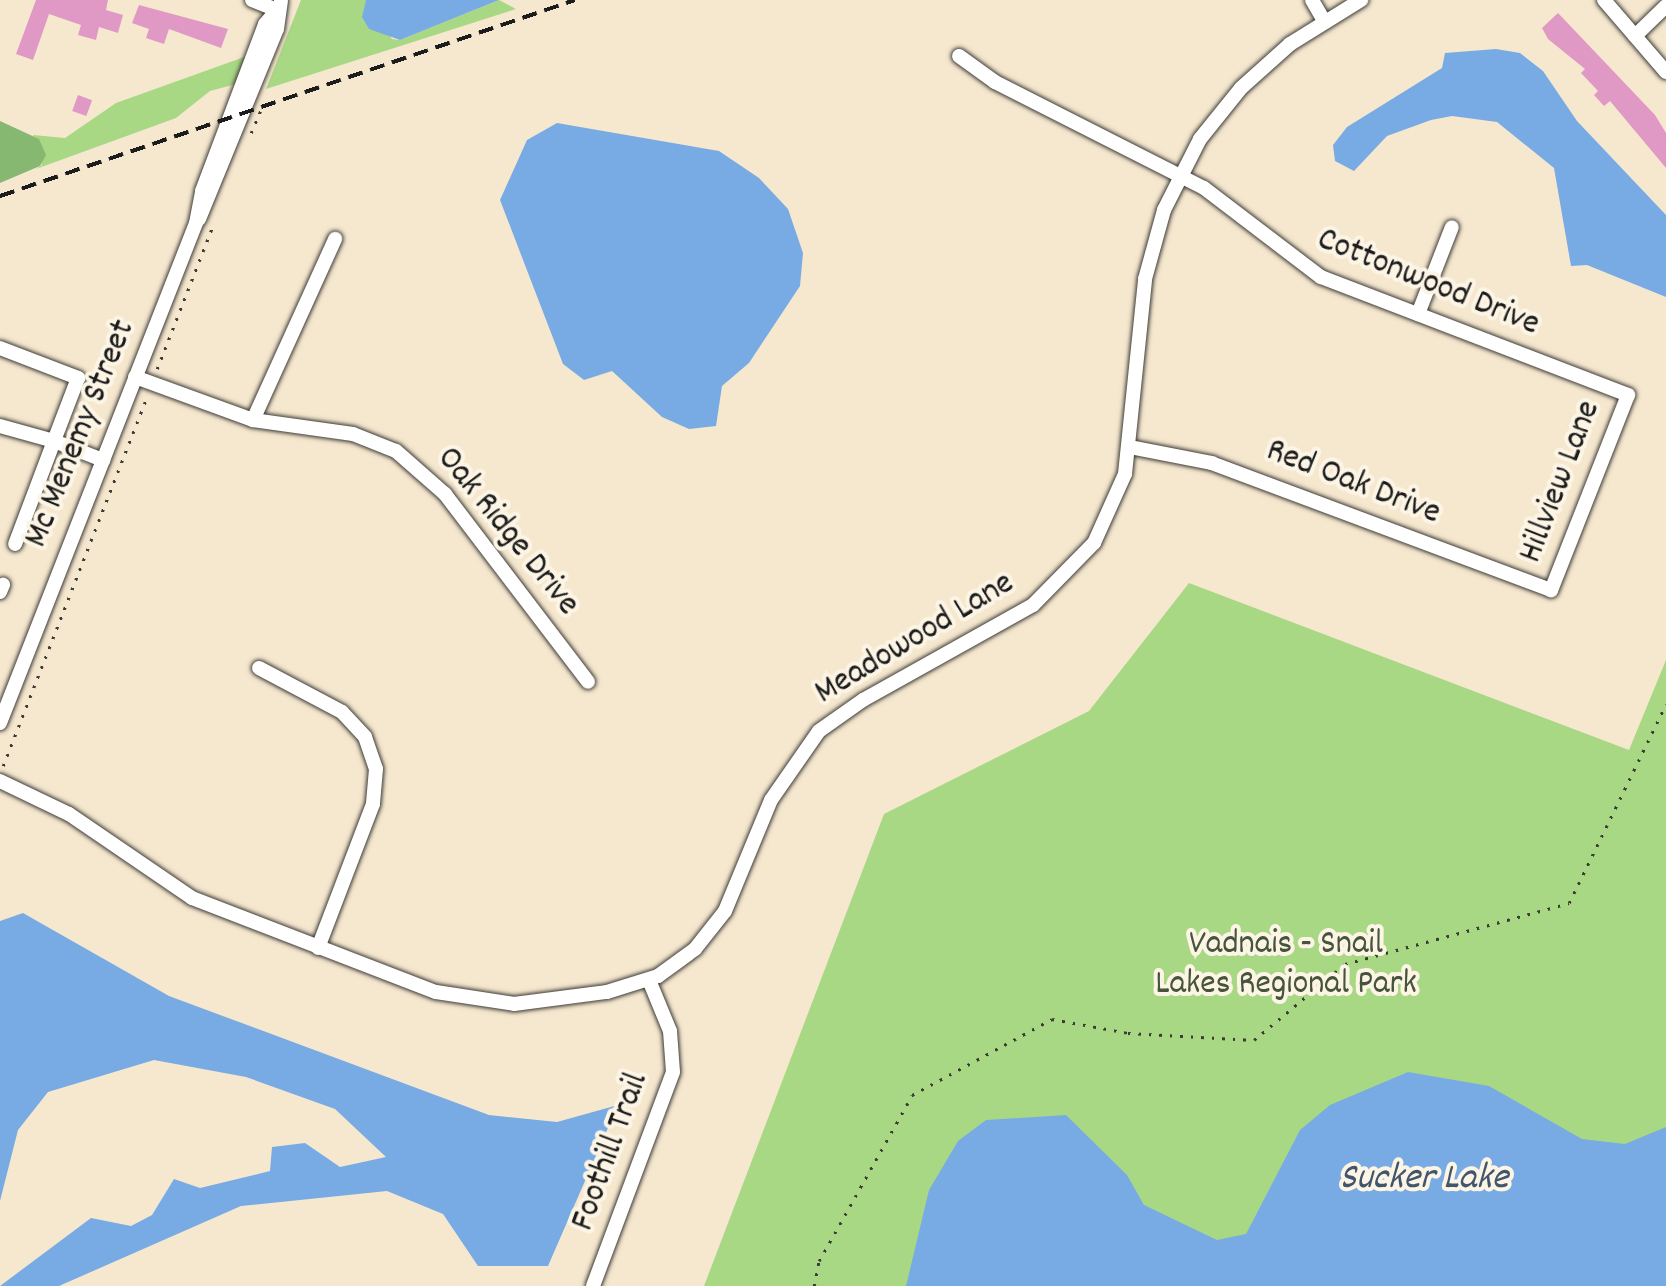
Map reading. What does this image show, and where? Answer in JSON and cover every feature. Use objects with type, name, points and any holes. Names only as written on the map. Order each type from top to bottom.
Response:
[{"type":"street","points":[[252,0],[279,5]]},
{"type":"street","points":[[1312,0],[1324,20]]},
{"type":"street","name":"Meadowood Lane","points":[[0,778],[69,814],[192,898],[436,992],[487,1003],[542,1002],[649,980],[695,949],[725,912],[771,800],[800,751],[840,714],[1056,587],[1104,526],[1130,447],[1145,279],[1164,210],[1200,139],[1241,88],[1324,20],[1361,0]]},
{"type":"street","points":[[1604,0],[1666,72]]},
{"type":"street","name":"Mc Menemy Street","points":[[0,723],[196,223],[265,24],[279,5]]},
{"type":"street","points":[[1635,36],[1666,6]]},
{"type":"street","name":"Cottonwood Drive","points":[[959,56],[995,82],[1223,200],[1297,264],[1628,395]]},
{"type":"street","points":[[1418,314],[1452,227]]},
{"type":"street","points":[[253,420],[335,239]]},
{"type":"street","points":[[0,348],[78,378],[15,544]]},
{"type":"street","name":"Oak Ridge Drive","points":[[135,377],[253,420],[353,434],[417,464],[588,682]]},
{"type":"street","name":"Hillview Lane","points":[[1551,590],[1628,395]]},
{"type":"street","points":[[0,426],[102,460]]},
{"type":"street","name":"Red Oak Drive","points":[[1130,447],[1228,468],[1551,590]]},
{"type":"street","points":[[259,668],[342,712],[364,737],[376,769],[373,804],[318,948]]},
{"type":"street","name":"Foothill Trail","points":[[593,1286],[672,1072],[670,1032],[649,980]]},
{"type":"path","points":[[246,141],[261,119]]},
{"type":"path","points":[[0,778],[212,228]]},
{"type":"path","points":[[814,1286],[819,1260],[912,1095],[1052,1019],[1128,1033],[1254,1040],[1345,964],[1568,903],[1666,704]]},
{"type":"green space","points":[[301,0],[366,0],[392,39],[400,40],[499,0],[516,9],[266,89]]},
{"type":"green space","points":[[247,56],[236,84],[210,91],[176,118],[36,169],[42,165],[33,135],[65,138],[116,103]]},
{"type":"green space","points":[[0,121],[39,139],[46,155],[40,166],[0,183]]},
{"type":"green space","name":"Vadnais - Snail Lakes Regional Park","points":[[1189,583],[1629,750],[1666,660],[1666,1286],[704,1286],[884,814],[1089,711]]},
{"type":"water","points":[[366,0],[499,0],[400,40],[369,29],[362,17]]},
{"type":"water","points":[[1496,49],[1520,53],[1543,71],[1577,121],[1666,215],[1666,297],[1587,265],[1571,266],[1554,168],[1497,122],[1452,116],[1431,120],[1387,136],[1354,171],[1335,161],[1333,145],[1347,127],[1442,68],[1445,53]]},
{"type":"water","points":[[557,123],[719,151],[759,178],[788,209],[803,253],[800,286],[749,363],[722,386],[716,426],[689,429],[662,417],[612,371],[584,380],[563,364],[500,200],[527,140]]},
{"type":"water","points":[[23,913],[169,996],[489,1115],[557,1122],[618,1105],[548,1266],[478,1266],[443,1214],[387,1191],[241,1206],[59,1286],[0,1286],[91,1218],[131,1226],[152,1215],[174,1179],[200,1188],[270,1171],[272,1147],[305,1143],[340,1167],[386,1157],[335,1109],[246,1077],[154,1060],[48,1092],[18,1130],[0,1201],[0,921]]},
{"type":"water","name":"Sucker Lake","points":[[1408,1072],[1489,1086],[1582,1139],[1625,1144],[1666,1127],[1666,1286],[906,1286],[929,1190],[958,1141],[986,1120],[1066,1115],[1127,1175],[1144,1205],[1217,1240],[1246,1234],[1300,1130],[1330,1105]]},
{"type":"building","points":[[36,0],[108,0],[106,10],[123,15],[118,33],[99,27],[96,40],[78,35],[81,25],[49,14],[33,60],[16,54]]},
{"type":"building","points":[[139,5],[228,29],[221,48],[169,29],[164,44],[146,38],[149,29],[132,23]]},
{"type":"building","points":[[1558,13],[1655,115],[1666,133],[1666,168],[1610,101],[1604,106],[1594,95],[1598,91],[1581,73],[1585,69],[1548,39],[1542,28]]},
{"type":"building","points":[[78,95],[92,100],[86,116],[72,111]]},
{"type":"railway","points":[[0,196],[575,0]]}]
